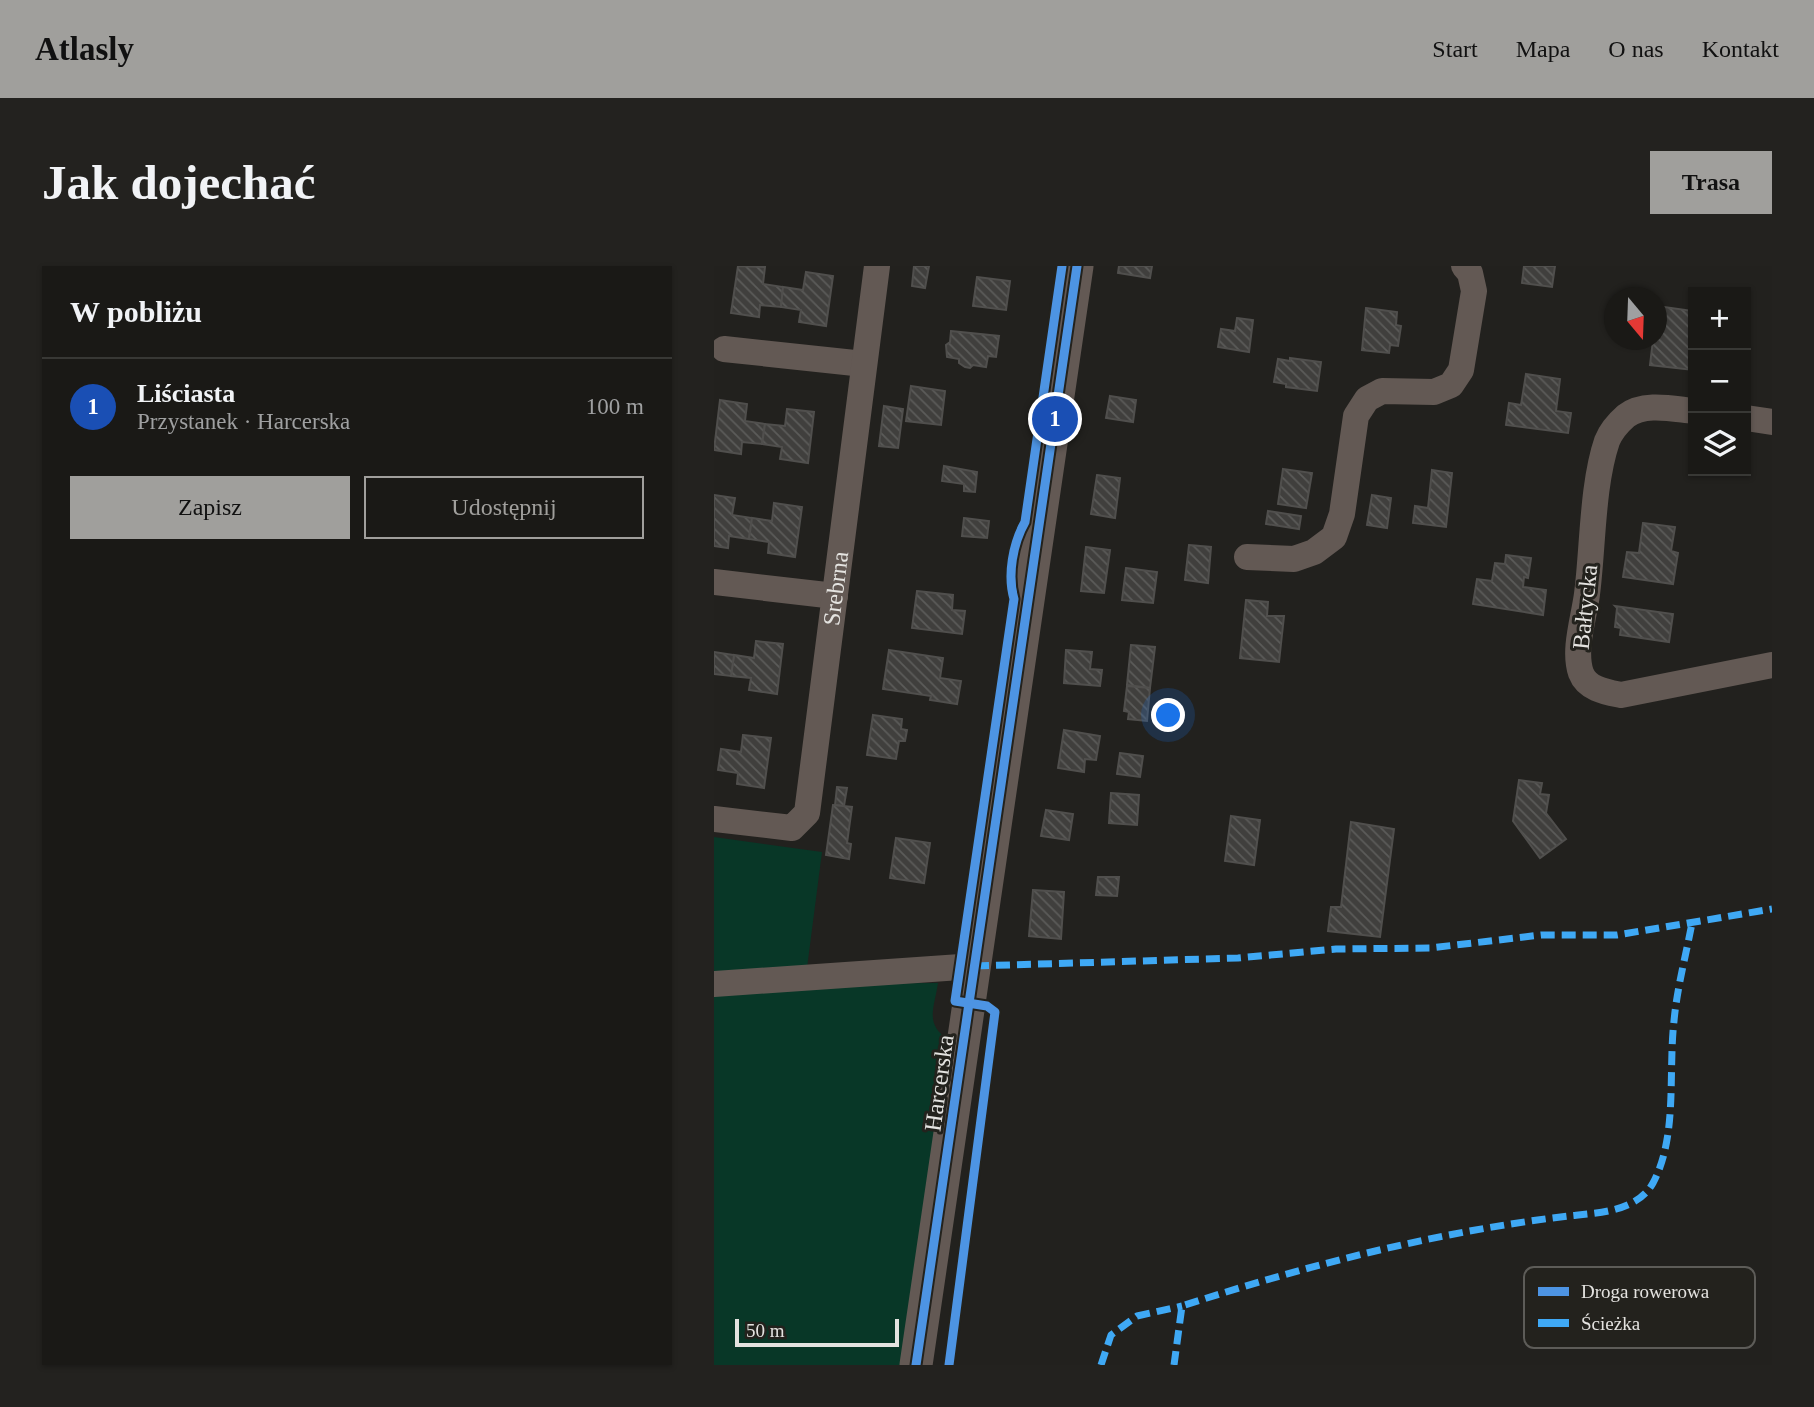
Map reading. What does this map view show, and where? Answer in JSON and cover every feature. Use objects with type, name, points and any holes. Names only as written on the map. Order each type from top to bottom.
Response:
[{"type":"street","name":"Srebrna","points":[[714,820],[792,828],[807,813],[877,266]]},
{"type":"street","name":"Harcerska","points":[[916,1365],[1077,266]]},
{"type":"street","points":[[1247,557],[1294,559],[1314,552],[1334,537],[1342,514],[1356,416],[1367,399],[1382,391],[1433,392],[1451,385],[1461,370],[1474,291],[1470,273],[1464,266]]},
{"type":"street","points":[[724,349],[864,364]]},
{"type":"street","name":"Bałtycka","points":[[1688,410],[1657,407],[1629,414],[1616,426],[1608,441],[1595,504],[1578,659],[1582,676],[1596,690],[1620,695],[1772,665]]},
{"type":"street","points":[[1751,419],[1772,422]]},
{"type":"street","points":[[714,582],[835,596]]},
{"type":"street","points":[[714,984],[975,966]]},
{"type":"green space","points":[[714,837],[822,852],[807,968],[714,977]]},
{"type":"green space","points":[[938,983],[933,1009],[934,1022],[942,1035],[950,1041],[903,1365],[714,1365],[714,990],[806,984]]},
{"type":"building","points":[[738,266],[765,267],[763,284],[783,287],[781,307],[760,305],[759,317],[731,313]]},
{"type":"building","points":[[914,266],[929,266],[925,288],[912,286]]},
{"type":"building","points":[[1119,266],[1152,266],[1150,278],[1118,273]]},
{"type":"building","points":[[1524,266],[1555,266],[1552,287],[1522,283]]},
{"type":"building","points":[[806,272],[833,276],[826,326],[799,322],[801,310],[781,307],[783,287],[803,290]]},
{"type":"building","points":[[977,277],[1010,281],[1006,310],[973,306]]},
{"type":"building","points":[[1667,307],[1688,310],[1688,369],[1650,365],[1652,350],[1667,350]]},
{"type":"building","points":[[1366,308],[1397,312],[1396,325],[1401,326],[1398,346],[1390,345],[1389,353],[1362,350]]},
{"type":"building","points":[[1237,318],[1253,320],[1249,352],[1218,347],[1221,329],[1235,331]]},
{"type":"building","points":[[951,331],[999,336],[996,357],[988,356],[986,367],[973,365],[970,368],[959,363],[959,359],[947,357],[946,345],[950,342]]},
{"type":"building","points":[[1290,358],[1321,362],[1317,391],[1286,387],[1286,384],[1274,382],[1278,359],[1290,361]]},
{"type":"building","points":[[1526,374],[1560,379],[1556,411],[1571,413],[1568,433],[1506,425],[1509,403],[1521,405]]},
{"type":"building","points":[[911,386],[945,391],[941,425],[906,421]]},
{"type":"building","points":[[1110,396],[1136,400],[1133,422],[1106,418]]},
{"type":"building","points":[[720,400],[747,404],[745,421],[765,424],[762,444],[742,442],[741,454],[714,450]]},
{"type":"building","points":[[884,406],[903,409],[898,448],[879,446]]},
{"type":"building","points":[[787,409],[814,412],[808,463],[780,459],[782,447],[762,444],[765,424],[785,426]]},
{"type":"building","points":[[944,466],[977,472],[975,492],[964,491],[964,484],[942,481]]},
{"type":"building","points":[[1283,469],[1312,473],[1306,508],[1278,504]]},
{"type":"building","points":[[1432,470],[1452,473],[1446,527],[1413,523],[1415,506],[1428,508]]},
{"type":"building","points":[[1097,475],[1120,478],[1115,518],[1091,514]]},
{"type":"building","points":[[714,495],[735,498],[732,515],[752,518],[749,539],[729,536],[728,548],[714,546]]},
{"type":"building","points":[[1372,495],[1391,498],[1387,528],[1367,525]]},
{"type":"building","points":[[774,503],[802,507],[795,557],[768,553],[769,542],[749,539],[752,518],[772,521]]},
{"type":"building","points":[[1268,511],[1301,516],[1299,529],[1266,524]]},
{"type":"building","points":[[964,518],[989,521],[987,538],[962,536]]},
{"type":"building","points":[[1643,523],[1675,527],[1671,551],[1678,553],[1673,584],[1623,577],[1627,552],[1639,553]]},
{"type":"building","points":[[1189,545],[1211,547],[1208,583],[1185,580]]},
{"type":"building","points":[[1086,547],[1110,550],[1104,593],[1081,591]]},
{"type":"building","points":[[1506,555],[1531,558],[1528,578],[1524,577],[1523,587],[1546,590],[1543,615],[1473,604],[1477,579],[1492,581],[1495,563],[1505,564]]},
{"type":"building","points":[[1126,568],[1157,572],[1153,603],[1122,600]]},
{"type":"building","points":[[917,591],[953,595],[952,610],[965,611],[962,634],[912,628]]},
{"type":"building","points":[[1246,600],[1268,602],[1267,616],[1284,616],[1279,662],[1240,658]]},
{"type":"building","points":[[1615,606],[1673,614],[1669,642],[1620,635],[1621,628],[1615,627]]},
{"type":"building","points":[[756,641],[783,644],[777,694],[749,690],[751,678],[731,676],[734,655],[754,658]]},
{"type":"building","points":[[1131,645],[1155,647],[1150,688],[1127,685]]},
{"type":"building","points":[[889,650],[943,658],[940,678],[961,681],[957,704],[930,700],[931,696],[883,689]]},
{"type":"building","points":[[1066,650],[1092,652],[1090,669],[1102,670],[1100,686],[1064,683]]},
{"type":"building","points":[[714,652],[734,655],[731,676],[714,674]]},
{"type":"building","points":[[1127,686],[1150,688],[1147,721],[1128,719],[1129,712],[1124,711]]},
{"type":"building","points":[[873,715],[902,719],[901,729],[907,730],[905,741],[899,741],[896,759],[867,755]]},
{"type":"building","points":[[1064,730],[1100,736],[1096,760],[1085,759],[1084,772],[1058,768]]},
{"type":"building","points":[[743,735],[771,738],[764,788],[737,784],[738,773],[718,770],[721,749],[741,752]]},
{"type":"building","points":[[1120,753],[1143,756],[1140,777],[1117,774]]},
{"type":"building","points":[[1519,780],[1542,783],[1540,794],[1549,795],[1546,813],[1566,839],[1540,858],[1513,821]]},
{"type":"building","points":[[837,787],[847,788],[844,806],[835,805]]},
{"type":"building","points":[[1111,793],[1139,795],[1137,825],[1109,823]]},
{"type":"building","points":[[833,805],[852,807],[847,843],[851,844],[849,859],[826,855]]},
{"type":"building","points":[[1046,810],[1073,814],[1069,840],[1041,836]]},
{"type":"building","points":[[1231,816],[1260,820],[1254,865],[1225,861]]},
{"type":"building","points":[[1351,822],[1394,829],[1380,937],[1328,931],[1331,907],[1341,907]]},
{"type":"building","points":[[896,838],[930,843],[924,883],[890,878]]},
{"type":"building","points":[[1098,877],[1119,877],[1117,896],[1096,895]]},
{"type":"building","points":[[1033,890],[1064,892],[1061,939],[1029,936]]},
{"type":"marked path","points":[[975,966],[1238,958],[1336,949],[1430,948],[1541,935],[1617,935],[1772,909]]},
{"type":"marked path","points":[[1174,1365],[1182,1306],[1277,1277],[1421,1241],[1615,1209],[1646,1193],[1661,1165],[1666,1145],[1671,1104],[1675,1009],[1692,923]]},
{"type":"marked path","points":[[1101,1365],[1111,1335],[1137,1316],[1182,1306]]},
{"type":"cycle path","points":[[949,1365],[995,1012],[987,1006],[955,1001],[1014,599],[1012,559],[1025,522],[1062,266]]},
{"type":"cycle path","points":[[916,1365],[1077,266]]},
{"type":"place","name":"Liściasta","points":[[1055,419]]}]
